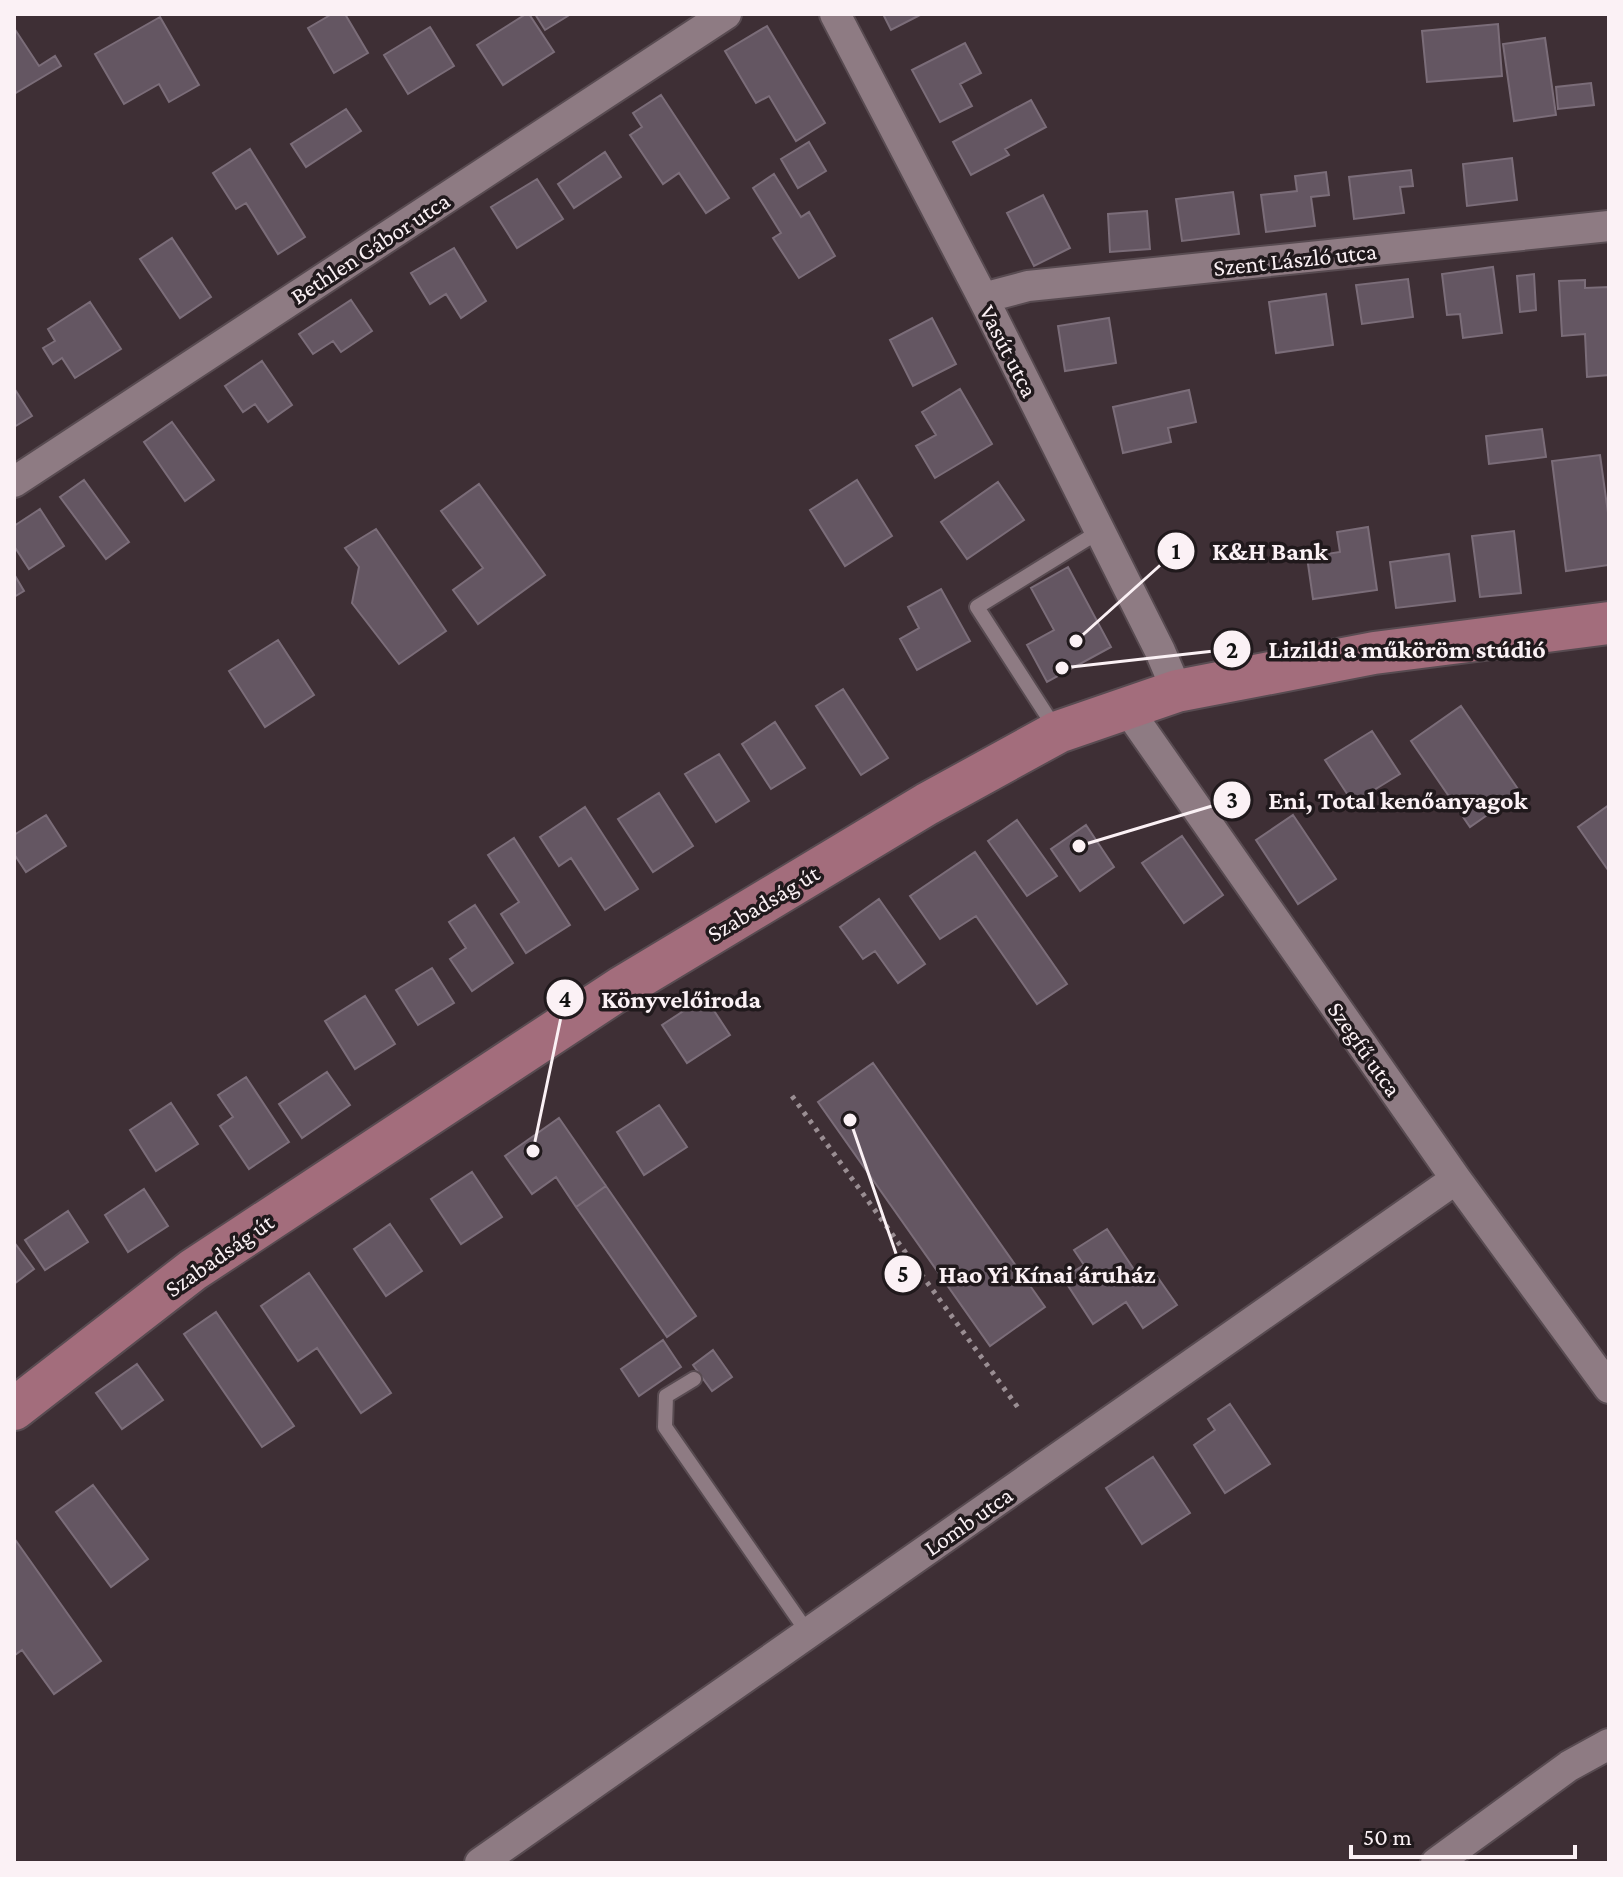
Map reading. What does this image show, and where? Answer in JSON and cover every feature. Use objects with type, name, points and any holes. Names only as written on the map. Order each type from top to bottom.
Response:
[{"type":"main road","name":"Szabadság út","points":[[14,1409],[193,1270],[621,988],[927,804],[1058,732],[1177,691],[1374,653],[1609,623]]},
{"type":"street","name":"Bethlen Gábor utca","points":[[14,482],[726,14]]},
{"type":"street","name":"Vasút utca","points":[[835,14],[983,298],[1160,651],[1177,691]]},
{"type":"street","name":"Szent László utca","points":[[983,298],[1028,286],[1609,226]]},
{"type":"street","name":"Szegfű utca","points":[[1126,707],[1456,1179],[1609,1388]]},
{"type":"street","name":"Lomb utca","points":[[480,1863],[1456,1179]]},
{"type":"street","points":[[1436,1863],[1569,1766],[1609,1744]]},
{"type":"lane","points":[[1058,732],[977,607],[1100,531]]},
{"type":"lane","points":[[694,1379],[666,1396],[665,1427],[808,1633]]},
{"type":"path","points":[[792,1096],[1019,1409]]},
{"type":"building","points":[[332,14],[345,14],[368,53],[334,73],[308,28]]},
{"type":"building","points":[[529,14],[554,52],[503,85],[477,45]]},
{"type":"building","points":[[535,14],[571,14],[545,30]]},
{"type":"building","points":[[883,14],[922,14],[891,30]]},
{"type":"building","points":[[160,17],[199,85],[169,102],[159,84],[124,104],[95,54]]},
{"type":"building","points":[[1498,24],[1502,76],[1427,82],[1422,31]]},
{"type":"building","points":[[767,26],[825,123],[796,141],[769,96],[756,103],[725,51]]},
{"type":"building","points":[[430,27],[454,66],[408,94],[384,55]]},
{"type":"building","points":[[14,28],[39,66],[55,56],[61,66],[14,94]]},
{"type":"building","points":[[1545,38],[1556,115],[1514,121],[1503,44]]},
{"type":"building","points":[[965,43],[981,73],[960,84],[972,106],[940,122],[912,70]]},
{"type":"building","points":[[1591,83],[1594,105],[1558,109],[1556,87]]},
{"type":"building","points":[[661,95],[729,198],[706,213],[679,173],[663,184],[630,135],[642,127],[633,113]]},
{"type":"building","points":[[1031,100],[1046,127],[1005,149],[1009,155],[971,175],[953,142]]},
{"type":"building","points":[[346,109],[361,131],[306,167],[291,144]]},
{"type":"building","points":[[809,142],[826,171],[798,188],[781,159]]},
{"type":"building","points":[[250,149],[305,237],[278,254],[246,203],[236,209],[213,173]]},
{"type":"building","points":[[605,152],[621,177],[574,208],[558,184]]},
{"type":"building","points":[[1512,158],[1517,200],[1467,206],[1463,164]]},
{"type":"building","points":[[1411,170],[1413,186],[1400,187],[1404,213],[1354,219],[1349,177]]},
{"type":"building","points":[[1326,172],[1329,195],[1311,197],[1315,226],[1266,232],[1261,195],[1297,191],[1295,176]]},
{"type":"building","points":[[774,174],[801,217],[809,212],[835,256],[799,278],[773,238],[781,233],[753,188]]},
{"type":"building","points":[[537,179],[563,219],[517,248],[491,207]]},
{"type":"building","points":[[1233,192],[1239,234],[1182,241],[1176,199]]},
{"type":"building","points":[[1043,195],[1070,248],[1034,266],[1007,213]]},
{"type":"building","points":[[1147,211],[1150,249],[1110,252],[1108,214]]},
{"type":"building","points":[[172,238],[211,297],[180,318],[140,259]]},
{"type":"building","points":[[454,248],[486,301],[461,318],[446,294],[430,304],[411,273]]},
{"type":"building","points":[[1493,267],[1502,333],[1463,338],[1460,314],[1447,315],[1442,274]]},
{"type":"building","points":[[1534,274],[1536,310],[1520,312],[1517,276]]},
{"type":"building","points":[[1408,279],[1413,317],[1362,324],[1356,285]]},
{"type":"building","points":[[1585,280],[1585,288],[1609,287],[1609,375],[1587,377],[1585,334],[1562,336],[1559,281]]},
{"type":"building","points":[[1326,294],[1333,345],[1276,353],[1269,302]]},
{"type":"building","points":[[351,300],[372,331],[341,352],[333,341],[313,354],[299,334]]},
{"type":"building","points":[[90,302],[121,349],[75,378],[62,358],[53,364],[43,348],[55,341],[48,329]]},
{"type":"building","points":[[932,318],[956,364],[913,386],[890,340]]},
{"type":"building","points":[[1109,318],[1116,363],[1065,371],[1058,326]]},
{"type":"building","points":[[262,361],[292,405],[268,422],[255,404],[243,412],[225,386]]},
{"type":"building","points":[[14,388],[32,416],[14,427]]},
{"type":"building","points":[[960,389],[992,444],[935,478],[916,446],[936,435],[922,412]]},
{"type":"building","points":[[1189,390],[1196,422],[1168,428],[1171,442],[1123,453],[1113,407]]},
{"type":"building","points":[[172,422],[214,480],[185,501],[144,442]]},
{"type":"building","points":[[1542,429],[1546,457],[1489,464],[1486,436]]},
{"type":"building","points":[[1600,455],[1609,520],[1609,565],[1566,571],[1552,461]]},
{"type":"building","points":[[84,480],[129,542],[106,559],[60,497]]},
{"type":"building","points":[[857,480],[892,536],[845,566],[810,510]]},
{"type":"building","points":[[998,482],[1024,520],[967,559],[941,522]]},
{"type":"building","points":[[479,484],[545,575],[478,624],[453,590],[483,568],[441,511]]},
{"type":"building","points":[[40,509],[64,546],[29,569],[14,546],[14,526]]},
{"type":"building","points":[[1368,527],[1377,590],[1313,599],[1307,557],[1340,552],[1337,532]]},
{"type":"building","points":[[376,529],[446,631],[399,664],[352,603],[359,567],[345,548]]},
{"type":"building","points":[[1514,531],[1521,593],[1480,597],[1472,536]]},
{"type":"building","points":[[1449,554],[1455,601],[1396,608],[1390,562]]},
{"type":"building","points":[[1068,567],[1111,647],[1047,682],[1027,645],[1054,630],[1031,588]]},
{"type":"building","points":[[14,574],[24,591],[14,597]]},
{"type":"building","points":[[941,589],[970,641],[917,670],[900,639],[919,628],[908,607]]},
{"type":"building","points":[[278,640],[314,695],[265,727],[229,671]]},
{"type":"building","points":[[843,689],[888,758],[861,775],[816,706]]},
{"type":"building","points":[[1461,706],[1520,792],[1470,827],[1411,741]]},
{"type":"building","points":[[775,722],[805,768],[771,789],[742,744]]},
{"type":"building","points":[[1372,731],[1400,774],[1353,803],[1325,760]]},
{"type":"building","points":[[719,754],[749,801],[716,822],[685,774]]},
{"type":"building","points":[[659,793],[693,846],[653,872],[618,819]]},
{"type":"building","points":[[1609,805],[1609,869],[1608,870],[1578,827]]},
{"type":"building","points":[[585,807],[638,889],[605,910],[571,858],[559,866],[540,837]]},
{"type":"building","points":[[46,815],[66,846],[26,872],[14,854],[14,835]]},
{"type":"building","points":[[1293,815],[1336,879],[1298,904],[1256,840]]},
{"type":"building","points":[[1017,820],[1057,876],[1027,896],[988,841]]},
{"type":"building","points":[[1086,825],[1114,867],[1080,891],[1051,849]]},
{"type":"building","points":[[1182,836],[1223,895],[1184,923],[1142,863]]},
{"type":"building","points":[[514,838],[570,925],[526,953],[501,914],[519,902],[488,855]]},
{"type":"building","points":[[975,852],[1067,984],[1037,1004],[976,916],[940,939],[910,896]]},
{"type":"building","points":[[879,899],[925,964],[898,983],[875,951],[863,959],[840,927]]},
{"type":"building","points":[[475,905],[513,963],[472,991],[450,959],[466,948],[449,922]]},
{"type":"building","points":[[432,968],[454,1003],[418,1025],[396,990]]},
{"type":"building","points":[[365,996],[395,1044],[355,1069],[325,1021]]},
{"type":"building","points":[[705,997],[730,1035],[687,1063],[662,1025]]},
{"type":"building","points":[[873,1063],[1045,1307],[990,1346],[818,1102]]},
{"type":"building","points":[[327,1072],[350,1105],[302,1138],[279,1104]]},
{"type":"building","points":[[246,1077],[289,1142],[249,1169],[220,1126],[233,1117],[218,1095]]},
{"type":"building","points":[[171,1103],[198,1144],[156,1171],[130,1130]]},
{"type":"building","points":[[659,1105],[687,1147],[644,1175],[617,1132]]},
{"type":"building","points":[[559,1118],[606,1186],[576,1207],[556,1177],[532,1194],[505,1156]]},
{"type":"building","points":[[472,1172],[502,1217],[461,1244],[431,1199]]},
{"type":"building","points":[[606,1186],[696,1316],[667,1337],[576,1207]]},
{"type":"building","points":[[144,1189],[168,1226],[128,1252],[105,1215]]},
{"type":"building","points":[[68,1211],[88,1242],[45,1270],[25,1240]]},
{"type":"building","points":[[390,1224],[422,1271],[386,1296],[354,1249]]},
{"type":"building","points":[[1107,1229],[1141,1280],[1154,1272],[1177,1305],[1143,1328],[1126,1302],[1093,1324],[1063,1278],[1084,1265],[1074,1250]]},
{"type":"building","points":[[14,1242],[34,1269],[14,1284]]},
{"type":"building","points":[[309,1273],[391,1393],[361,1413],[317,1348],[298,1361],[261,1306]]},
{"type":"building","points":[[216,1312],[294,1426],[262,1447],[184,1334]]},
{"type":"building","points":[[663,1340],[681,1367],[639,1396],[621,1369]]},
{"type":"building","points":[[713,1350],[732,1377],[712,1391],[693,1365]]},
{"type":"building","points":[[137,1364],[163,1400],[122,1429],[96,1393]]},
{"type":"building","points":[[1230,1404],[1270,1464],[1225,1493],[1194,1445],[1215,1430],[1208,1419]]},
{"type":"building","points":[[1153,1457],[1190,1513],[1142,1544],[1106,1488]]},
{"type":"building","points":[[93,1485],[148,1559],[111,1587],[56,1512]]},
{"type":"building","points":[[14,1538],[101,1661],[54,1694],[22,1650],[14,1653]]},
{"type":"place","name":"K&H Bank","points":[[1076,641]]},
{"type":"place","name":"Lizildi a műköröm stúdió","points":[[1062,668]]},
{"type":"place","name":"Eni, Total kenőanyagok","points":[[1079,846]]},
{"type":"place","name":"Hao Yi Kínai áruház","points":[[850,1120]]},
{"type":"place","name":"Könyvelőiroda","points":[[533,1151]]}]
